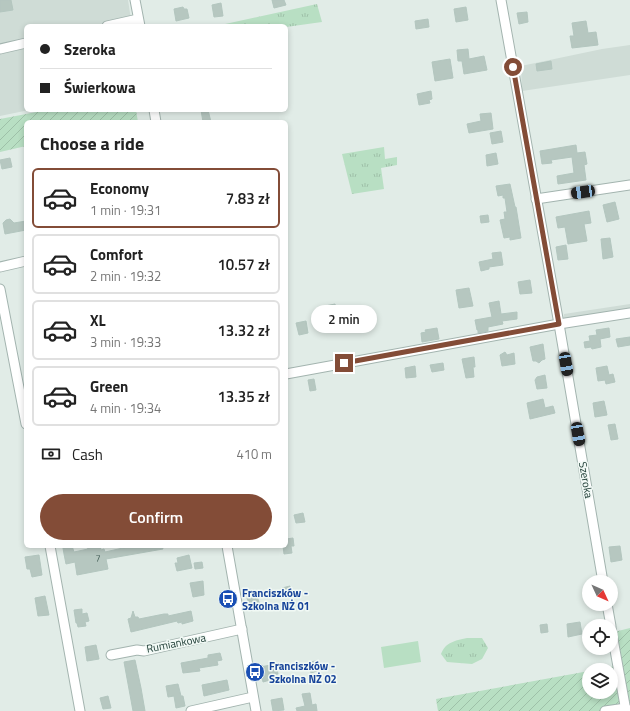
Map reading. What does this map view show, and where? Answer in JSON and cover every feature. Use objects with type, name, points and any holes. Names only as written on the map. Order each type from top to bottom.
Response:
[{"type":"street","points":[[128,24],[139,23],[135,0]]},
{"type":"street","name":"Szeroka","points":[[501,0],[602,575]]},
{"type":"street","points":[[0,49],[24,43]]},
{"type":"street","points":[[536,199],[630,185]]},
{"type":"street","points":[[0,267],[24,261]]},
{"type":"street","points":[[0,289],[24,414]]},
{"type":"street","points":[[288,374],[559,324],[630,313]]},
{"type":"street","points":[[50,548],[80,711]]},
{"type":"street","points":[[227,548],[256,711]]},
{"type":"street","name":"Rumiankowa","points":[[111,655],[141,649],[144,651],[242,629]]},
{"type":"street","points":[[605,711],[626,709],[616,655]]},
{"type":"street","points":[[192,711],[254,697]]},
{"type":"shaded area","points":[[0,0],[128,0],[132,24],[24,24],[24,111],[0,116]]},
{"type":"shaded area","points":[[630,45],[630,75],[522,91],[521,66],[602,49]]},
{"type":"shaded area","points":[[630,304],[630,309],[563,321],[564,314]]},
{"type":"green space","points":[[317,4],[322,22],[288,27],[288,24],[225,24]]},
{"type":"green space","points":[[37,112],[136,112],[138,120],[24,120],[24,146],[0,152],[0,119]]},
{"type":"green space","points":[[384,147],[385,159],[397,157],[397,165],[381,168],[384,189],[352,194],[342,154]]},
{"type":"green space","points":[[630,628],[630,711],[438,711],[436,699],[582,672],[582,699],[618,699],[618,666],[621,665],[618,651],[618,631]]},
{"type":"green space","points":[[467,638],[482,638],[488,648],[482,659],[472,664],[447,662],[441,654],[445,647],[454,641]]},
{"type":"green space","points":[[418,641],[421,662],[384,668],[381,647]]},
{"type":"building","points":[[0,0],[11,0],[13,10],[0,12]]},
{"type":"building","points":[[272,0],[284,0],[286,5],[274,8]]},
{"type":"building","points":[[221,3],[223,16],[214,17],[212,5]]},
{"type":"building","points":[[183,7],[184,9],[187,9],[189,18],[176,21],[174,9]]},
{"type":"building","points":[[466,7],[468,20],[456,22],[454,9]]},
{"type":"building","points":[[527,12],[528,22],[519,24],[517,13]]},
{"type":"building","points":[[428,19],[429,27],[416,29],[415,21]]},
{"type":"building","points":[[586,21],[588,33],[596,32],[598,45],[572,48],[570,36],[574,36],[572,23]]},
{"type":"building","points":[[468,49],[469,59],[484,56],[487,70],[464,74],[462,61],[458,61],[457,50]]},
{"type":"building","points":[[450,59],[453,78],[435,81],[432,62]]},
{"type":"building","points":[[551,61],[552,69],[537,71],[536,64]]},
{"type":"building","points":[[431,91],[432,99],[429,100],[430,103],[419,105],[417,94]]},
{"type":"building","points":[[201,112],[208,112],[210,120],[203,120]]},
{"type":"building","points":[[491,113],[493,129],[469,133],[467,124],[481,121],[480,114]]},
{"type":"building","points":[[501,131],[503,142],[492,144],[490,133]]},
{"type":"building","points":[[576,145],[577,153],[585,152],[587,164],[584,165],[586,180],[558,184],[557,176],[574,173],[572,157],[551,160],[552,163],[542,164],[540,151]]},
{"type":"building","points":[[496,153],[498,164],[487,166],[486,155]]},
{"type":"building","points":[[10,158],[12,167],[2,169],[0,160]]},
{"type":"building","points":[[510,184],[516,207],[521,238],[510,240],[510,237],[504,238],[500,220],[505,219],[504,212],[507,212],[505,198],[503,198],[503,195],[498,196],[496,186]]},
{"type":"building","points":[[615,202],[619,219],[607,222],[603,205]]},
{"type":"building","points":[[589,211],[591,223],[584,224],[587,241],[568,244],[565,227],[558,228],[556,217]]},
{"type":"building","points":[[488,215],[489,222],[481,223],[480,216]]},
{"type":"building","points":[[10,219],[14,223],[24,221],[24,230],[5,234],[3,223]]},
{"type":"building","points":[[610,238],[613,257],[603,259],[601,239]]},
{"type":"building","points":[[566,245],[568,259],[558,260],[556,247]]},
{"type":"building","points":[[501,252],[503,265],[489,267],[489,269],[481,271],[479,262],[493,259],[492,253]]},
{"type":"building","points":[[530,280],[532,293],[520,294],[518,282]]},
{"type":"building","points":[[469,288],[473,306],[459,308],[456,290]]},
{"type":"building","points":[[499,301],[501,314],[517,312],[517,319],[502,321],[503,324],[488,327],[488,331],[478,333],[475,320],[492,317],[489,303]]},
{"type":"building","points":[[335,304],[338,316],[327,318],[325,306]]},
{"type":"building","points":[[306,321],[308,333],[299,335],[296,323]]},
{"type":"building","points":[[437,328],[439,339],[422,342],[421,333],[426,332],[425,330]]},
{"type":"building","points":[[609,328],[610,337],[600,339],[601,347],[592,349],[591,347],[585,348],[584,342],[590,341],[589,336],[597,335],[596,330]]},
{"type":"building","points":[[630,337],[630,345],[618,347],[616,339]]},
{"type":"building","points":[[543,344],[545,359],[539,363],[533,361],[530,347]]},
{"type":"building","points":[[505,352],[507,355],[514,353],[515,364],[502,366],[500,355]]},
{"type":"building","points":[[474,357],[474,377],[466,378],[462,359]]},
{"type":"building","points":[[443,363],[444,370],[432,372],[430,365]]},
{"type":"building","points":[[415,366],[416,377],[406,378],[405,368]]},
{"type":"building","points":[[607,366],[609,375],[613,374],[615,382],[606,384],[605,380],[598,381],[596,368]]},
{"type":"building","points":[[545,375],[547,388],[537,389],[535,380],[537,377]]},
{"type":"building","points":[[314,379],[316,390],[310,391],[308,380]]},
{"type":"building","points":[[543,399],[545,408],[553,406],[555,413],[530,419],[527,403]]},
{"type":"building","points":[[604,401],[607,415],[595,417],[593,403]]},
{"type":"building","points":[[615,424],[618,439],[611,440],[608,425]]},
{"type":"building","points":[[303,513],[305,522],[296,523],[294,515]]},
{"type":"building","points":[[293,538],[294,546],[291,546],[292,553],[284,554],[283,548],[288,548],[288,539]]},
{"type":"building","points":[[620,546],[622,560],[611,562],[609,547]]},
{"type":"building","points":[[63,548],[73,548],[74,552],[88,548],[100,548],[101,550],[104,549],[105,552],[123,548],[163,549],[106,559],[108,569],[77,575],[75,562],[66,564]]},
{"type":"building","points":[[39,555],[42,575],[32,577],[30,569],[27,569],[25,557]]},
{"type":"building","points":[[189,555],[192,568],[177,571],[175,563],[178,563],[177,558]]},
{"type":"building","points":[[202,562],[203,568],[195,569],[194,563]]},
{"type":"building","points":[[203,581],[204,595],[193,597],[190,583]]},
{"type":"building","points":[[290,586],[292,592],[283,594],[282,588]]},
{"type":"building","points":[[45,596],[49,615],[38,616],[35,598]]},
{"type":"building","points":[[257,596],[261,609],[251,611],[247,598]]},
{"type":"building","points":[[82,609],[82,614],[87,613],[89,621],[85,622],[86,626],[78,627],[74,610]]},
{"type":"building","points":[[133,611],[135,617],[138,617],[139,619],[164,614],[168,614],[168,616],[191,611],[193,621],[182,624],[182,622],[178,623],[177,621],[131,632],[128,619],[131,618]]},
{"type":"building","points":[[580,622],[582,634],[568,637],[567,624]]},
{"type":"building","points":[[547,624],[548,632],[541,633],[540,625]]},
{"type":"building","points":[[96,645],[99,659],[87,661],[85,647]]},
{"type":"building","points":[[220,653],[222,660],[217,661],[218,665],[199,668],[200,671],[183,673],[181,663],[208,658],[208,655]]},
{"type":"building","points":[[135,660],[145,711],[133,711],[124,662]]},
{"type":"building","points":[[316,661],[317,671],[311,673],[309,662]]},
{"type":"building","points":[[276,664],[278,674],[269,675],[270,680],[263,682],[260,667]]},
{"type":"building","points":[[227,680],[229,690],[204,696],[202,685]]},
{"type":"building","points":[[178,684],[185,706],[176,708],[174,696],[168,697],[166,686]]},
{"type":"building","points":[[310,693],[312,705],[316,704],[317,711],[297,711],[296,708],[305,706],[302,694]]},
{"type":"building","points":[[108,696],[111,708],[103,709],[100,698]]},
{"type":"building","points":[[282,698],[284,710],[273,711],[271,700]]},
{"type":"place","name":"Franciszków - Szkolna NŻ 01","points":[[228,599]]},
{"type":"place","name":"Franciszków - Szkolna NŻ 02","points":[[255,672]]},
{"type":"route","points":[[344,363],[559,324],[513,67]]}]
